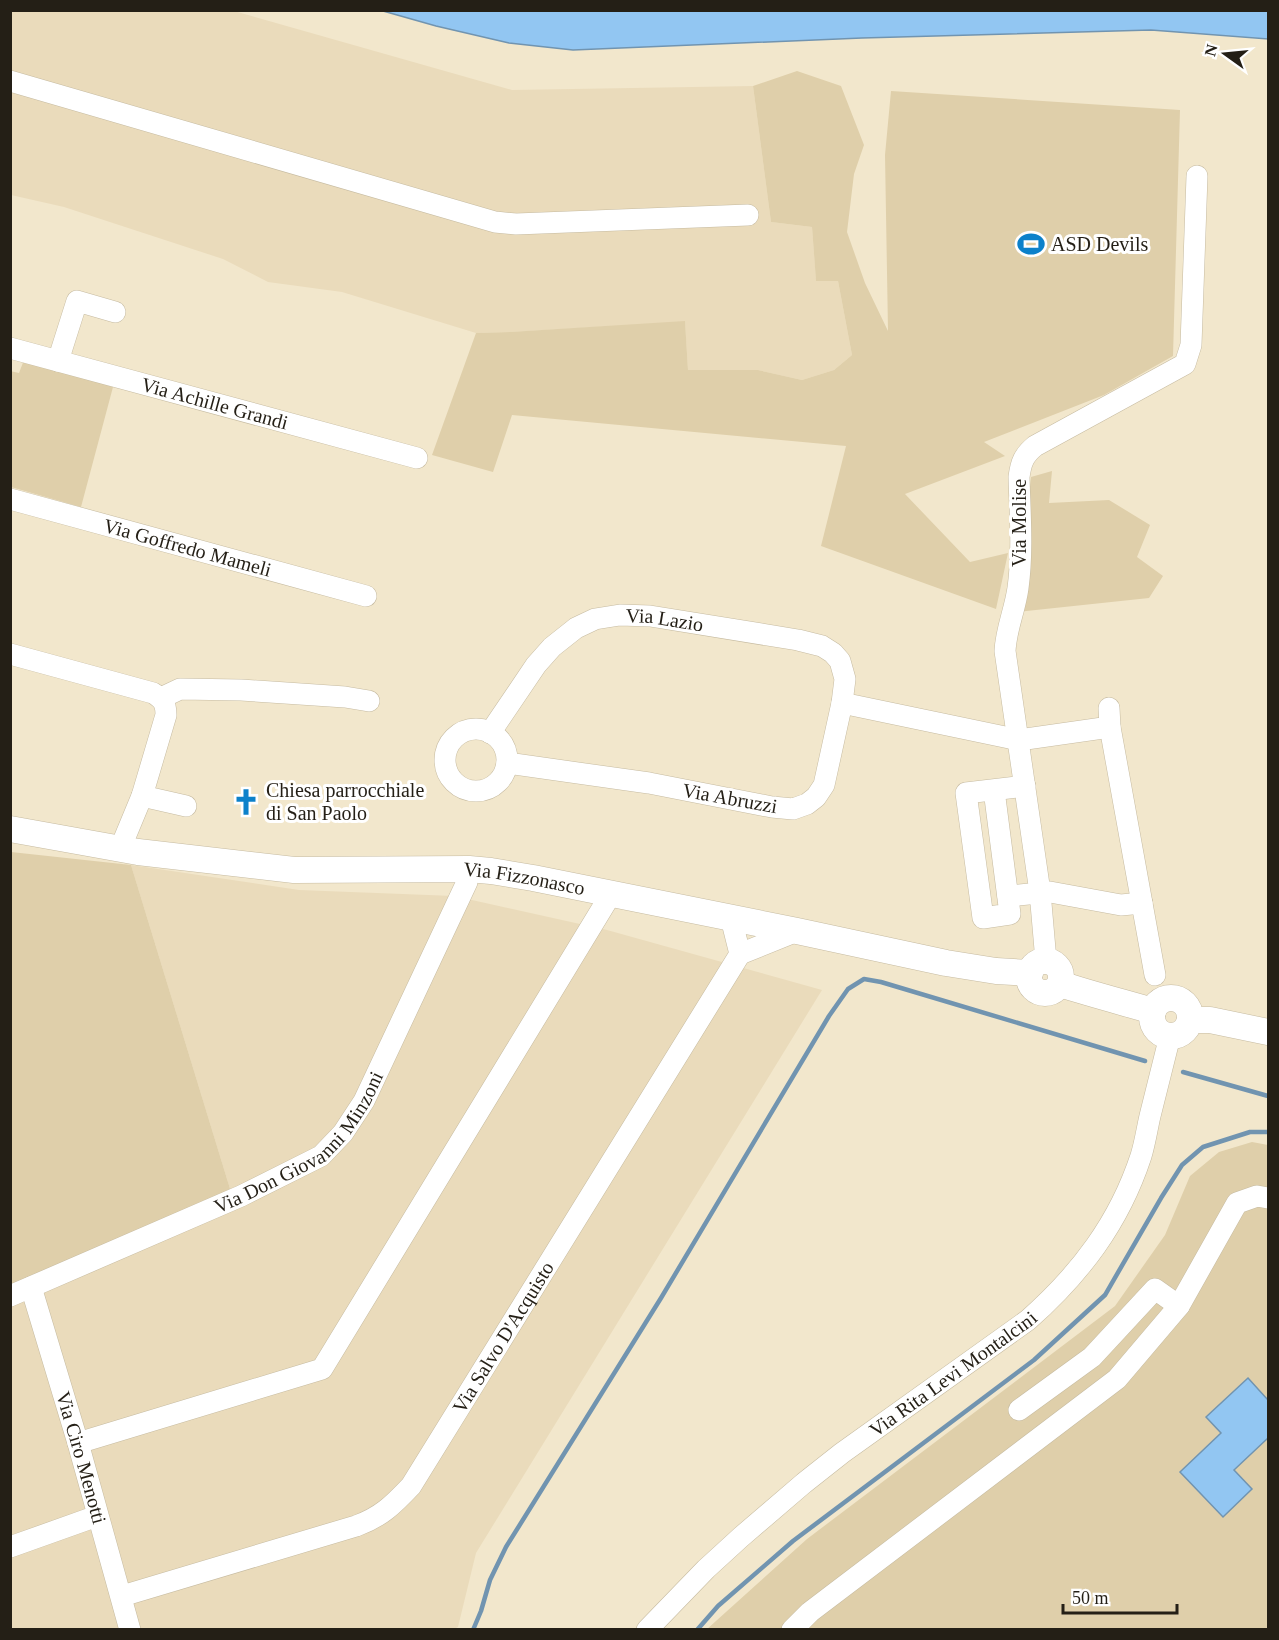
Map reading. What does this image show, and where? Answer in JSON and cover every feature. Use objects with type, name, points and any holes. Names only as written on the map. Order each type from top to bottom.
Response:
[{"type":"main road","name":"Via Fizzonasco","points":[[10,829],[122,850],[294,870],[469,869],[491,871],[797,931],[945,963],[996,971],[1038,967]]},
{"type":"main road","points":[[1038,967],[1031,984],[1043,993],[1053,991],[1060,984],[1153,1011]]},
{"type":"main road","points":[[1179,999],[1188,1008],[1190,1020],[1188,1025],[1168,1044],[1155,1028],[1153,1011],[1160,1001],[1179,999]]},
{"type":"main road","points":[[1190,1020],[1210,1020],[1269,1032]]},
{"type":"street","points":[[10,81],[495,222],[516,224],[748,215]]},
{"type":"street","name":"Via Molise","points":[[1038,967],[1040,892],[1005,651],[1006,635],[1018,589],[1021,556],[1020,464],[1025,454],[1035,446],[1185,363],[1191,345],[1197,176]]},
{"type":"street","points":[[58,361],[77,301],[115,312]]},
{"type":"street","name":"Via Achille Grandi","points":[[10,348],[417,458]]},
{"type":"street","name":"Via Goffredo Mameli","points":[[10,499],[366,596]]},
{"type":"street","name":"Via Lazio","points":[[490,733],[536,664],[552,647],[585,623],[620,615],[674,619],[822,646],[840,661],[844,679],[842,703]]},
{"type":"street","points":[[10,654],[153,693],[162,698],[166,705],[166,714],[142,796],[122,850]]},
{"type":"street","points":[[162,698],[180,689],[241,690],[345,697],[369,701]]},
{"type":"street","points":[[842,703],[1019,740],[1110,717],[1155,975]]},
{"type":"street","name":"Via Abruzzi","points":[[507,763],[649,783],[793,809],[807,804],[816,797],[824,785],[842,703]]},
{"type":"street","points":[[478,729],[490,733],[500,740],[505,751],[507,763],[503,775],[485,790],[472,791],[461,788],[451,780],[446,770],[444,757],[448,746],[456,736],[466,730],[478,729]]},
{"type":"street","points":[[994,790],[1010,914],[983,918],[966,794],[994,790],[1025,786]]},
{"type":"street","points":[[142,796],[186,806]]},
{"type":"street","name":"Via Don Giovanni Minzoni","points":[[10,1296],[241,1196],[321,1156],[343,1133],[364,1101],[466,882],[469,869]]},
{"type":"street","points":[[1008,896],[1040,892],[1061,893],[1121,906],[1142,903]]},
{"type":"street","points":[[78,1443],[322,1369],[611,894]]},
{"type":"street","points":[[730,918],[740,954],[797,931]]},
{"type":"street","name":"Via Salvo D'Acquisto","points":[[122,1596],[356,1526],[372,1520],[396,1502],[411,1486],[740,954]]},
{"type":"street","name":"Via Rita Levi Montalcini","points":[[647,1629],[715,1561],[804,1483],[842,1453],[1028,1320],[1077,1272],[1095,1248],[1130,1185],[1141,1155],[1168,1044]]},
{"type":"street","points":[[792,1629],[810,1612],[1117,1379],[1179,1306],[1237,1203],[1257,1196],[1269,1198]]},
{"type":"street","name":"Via Ciro Menotti","points":[[31,1287],[130,1629]]},
{"type":"street","points":[[1019,1410],[1092,1357],[1155,1289],[1179,1306]]},
{"type":"street","points":[[10,1547],[97,1516]]},
{"type":"shaded area","points":[[11,11],[234,11],[512,90],[753,86],[771,222],[812,227],[816,280],[838,281],[852,355],[834,370],[802,380],[758,370],[688,370],[685,322],[476,333],[342,292],[268,282],[223,259],[64,207],[11,195]]},
{"type":"shaded area","points":[[797,71],[841,86],[864,145],[854,174],[847,232],[865,283],[888,331],[885,155],[891,91],[1180,110],[1173,356],[1104,395],[984,442],[1005,456],[905,494],[970,562],[1008,553],[996,609],[821,546],[846,446],[512,415],[493,472],[432,455],[476,333],[685,321],[688,370],[758,370],[802,380],[834,370],[852,355],[838,281],[816,281],[812,227],[771,222],[753,86]]},
{"type":"shaded area","points":[[24,360],[113,387],[81,507],[11,487],[10,371],[19,373]]},
{"type":"shaded area","points":[[1052,471],[1049,503],[1109,500],[1150,525],[1137,557],[1163,576],[1149,598],[1017,612],[1031,477]]},
{"type":"shaded area","points":[[11,852],[131,865],[231,1192],[11,1285]]},
{"type":"shaded area","points":[[131,865],[299,890],[454,896],[607,930],[822,990],[476,1553],[458,1627],[452,1630],[11,1630],[11,1285],[231,1192]]},
{"type":"shaded area","points":[[1252,1142],[1268,1145],[1268,1629],[706,1630],[807,1539],[1115,1306],[1165,1235],[1190,1176],[1219,1152]]},
{"type":"water","points":[[1268,10],[1268,39],[1151,30],[862,38],[573,50],[509,43],[383,11]]},
{"type":"water","points":[[1248,1378],[1268,1400],[1268,1438],[1234,1470],[1252,1489],[1223,1517],[1180,1472],[1221,1433],[1206,1417]]},
{"type":"waterway","points":[[473,1630],[490,1580],[506,1547],[661,1298],[829,1016],[848,989],[864,979],[881,982],[1145,1061]]},
{"type":"waterway","points":[[1183,1072],[1268,1096]]},
{"type":"waterway","points":[[697,1630],[718,1606],[793,1541],[1034,1360],[1105,1295],[1182,1165],[1203,1147],[1250,1132],[1268,1132]]},
{"type":"place","name":"ASD Devils","points":[[1031,244]]},
{"type":"place","name":"Chiesa parrocchiale di San Paolo","points":[[246,802]]}]
